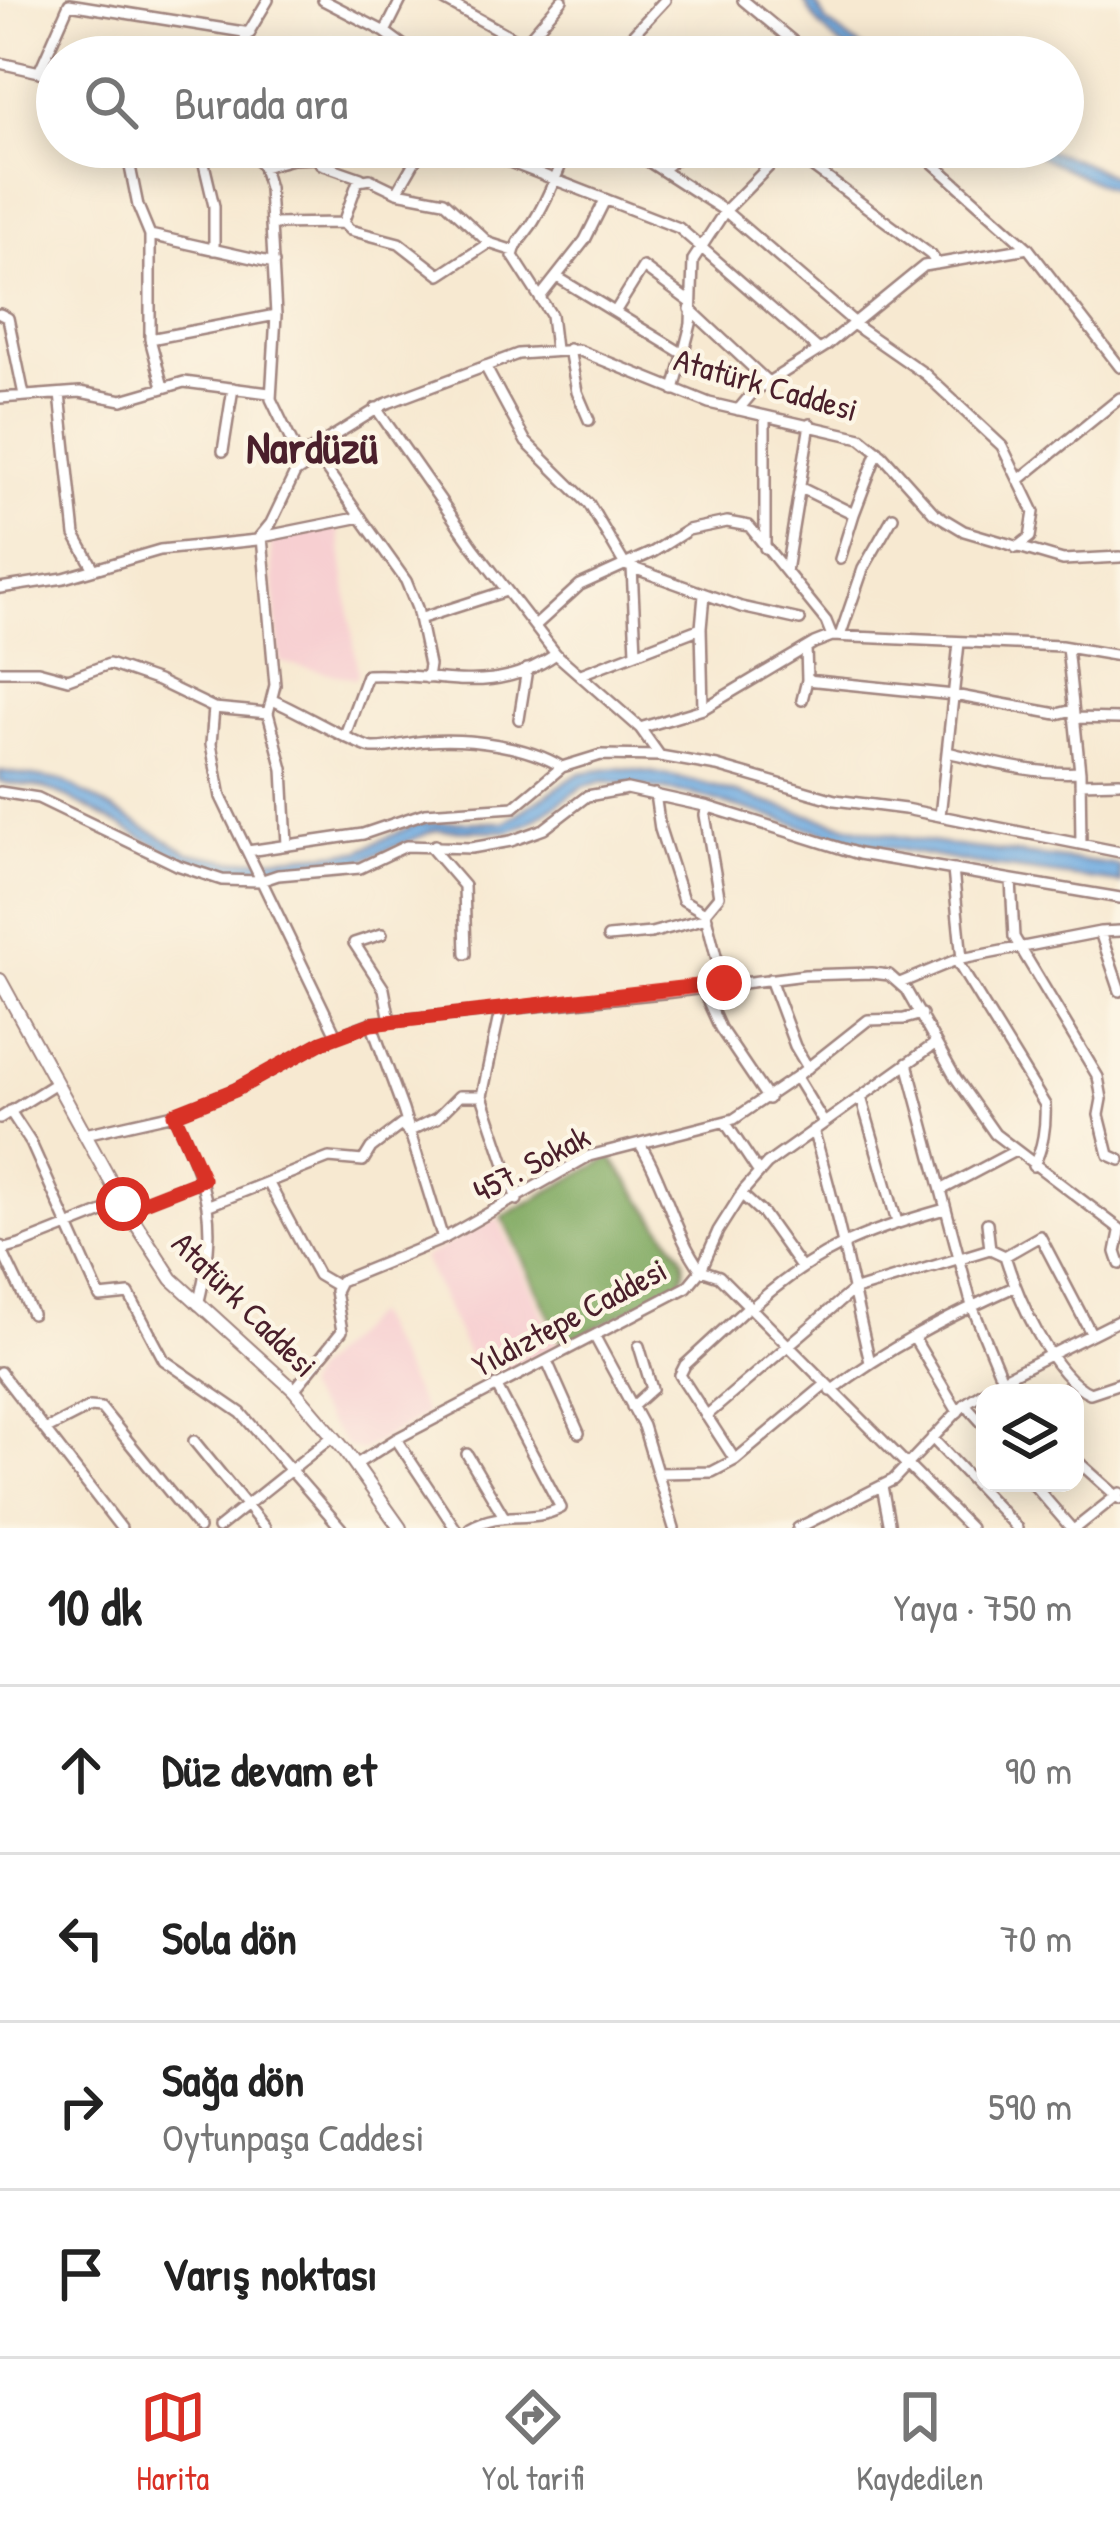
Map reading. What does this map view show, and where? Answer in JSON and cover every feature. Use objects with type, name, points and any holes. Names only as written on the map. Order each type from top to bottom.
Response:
[{"type":"main road","name":"Atatürk Caddesi","points":[[0,980],[124,1206],[172,1280],[294,1390],[400,1528]]},
{"type":"street","points":[[125,12],[129,0]]},
{"type":"street","points":[[55,36],[69,4],[250,34],[268,0]]},
{"type":"street","points":[[322,0],[390,36]]},
{"type":"street","points":[[385,32],[401,0]]},
{"type":"street","points":[[444,0],[509,36]]},
{"type":"street","points":[[632,36],[665,0]]},
{"type":"street","points":[[743,0],[785,36]]},
{"type":"street","points":[[531,36],[560,1]]},
{"type":"street","points":[[0,63],[36,71]]},
{"type":"street","points":[[130,168],[150,235],[150,339],[164,387]]},
{"type":"street","points":[[205,168],[214,206],[214,250]]},
{"type":"street","points":[[263,168],[269,188],[277,315],[275,372],[269,393],[294,448],[324,466],[409,587],[429,665],[428,678]]},
{"type":"street","points":[[333,168],[397,192],[444,201],[488,243],[514,251]]},
{"type":"street","points":[[397,192],[411,168]]},
{"type":"street","points":[[521,168],[679,228],[819,350]]},
{"type":"street","points":[[555,349],[550,315],[514,260],[514,251],[560,168]]},
{"type":"street","points":[[674,390],[685,355],[693,260],[725,211],[767,168]]},
{"type":"street","points":[[815,168],[937,263]]},
{"type":"street","points":[[938,168],[1028,248],[1120,367]]},
{"type":"street","points":[[663,169],[725,211],[854,324],[925,374],[988,431],[1008,454],[1035,521],[1030,537],[1016,548]]},
{"type":"street","points":[[343,224],[361,178]]},
{"type":"street","points":[[541,296],[585,240],[604,200]]},
{"type":"street","points":[[272,224],[343,224],[399,243],[440,275],[488,243]]},
{"type":"street","points":[[150,235],[274,262]]},
{"type":"street","points":[[738,410],[768,382],[854,324],[924,266],[1028,248]]},
{"type":"street","points":[[615,313],[643,267],[690,305],[768,382]]},
{"type":"street","points":[[557,277],[685,355]]},
{"type":"street","points":[[0,314],[10,320],[24,395]]},
{"type":"street","points":[[150,339],[183,329],[277,315]]},
{"type":"street","points":[[569,350],[577,392],[589,420]]},
{"type":"street","name":"Atatürk Caddesi","points":[[310,455],[376,408],[524,353],[569,350],[604,358],[674,390],[738,410],[861,438],[942,519],[964,531],[1073,562],[1120,557]]},
{"type":"street","points":[[485,366],[526,442],[590,504],[628,566],[636,652]]},
{"type":"street","points":[[0,398],[88,393],[122,400],[184,382],[269,393]]},
{"type":"street","points":[[223,451],[233,388]]},
{"type":"street","points":[[60,394],[75,535],[94,569]]},
{"type":"street","points":[[1020,479],[1120,398]]},
{"type":"street","points":[[376,408],[556,654],[640,728],[660,756]]},
{"type":"street","points":[[764,548],[765,416]]},
{"type":"street","points":[[786,572],[810,424]]},
{"type":"street","points":[[840,559],[878,451]]},
{"type":"street","points":[[287,845],[283,769],[268,713],[273,649],[262,537],[295,473],[310,455]]},
{"type":"street","points":[[802,488],[854,514]]},
{"type":"street","points":[[0,588],[170,548],[242,544],[361,517]]},
{"type":"street","points":[[836,636],[863,569],[893,517]]},
{"type":"street","points":[[535,626],[580,585],[628,566],[688,530],[738,521],[749,526],[836,636]]},
{"type":"street","points":[[628,566],[704,595],[800,620]]},
{"type":"street","points":[[419,619],[506,591]]},
{"type":"street","points":[[704,595],[704,709]]},
{"type":"street","points":[[580,674],[701,628]]},
{"type":"street","points":[[640,728],[704,709],[806,648],[836,636],[1066,647],[1120,656]]},
{"type":"street","points":[[940,816],[959,643]]},
{"type":"street","points":[[1066,647],[1080,777],[1081,844]]},
{"type":"street","points":[[802,700],[806,648]]},
{"type":"street","points":[[345,735],[368,675],[473,683],[527,669],[556,654]]},
{"type":"street","points":[[0,671],[38,670],[68,679],[109,664],[214,708],[268,713]]},
{"type":"street","points":[[519,719],[527,669]]},
{"type":"street","points":[[807,680],[954,694],[1057,714],[1120,719]]},
{"type":"street","points":[[272,700],[365,747],[435,740],[485,745],[545,757],[562,767]]},
{"type":"street","points":[[214,708],[214,773],[336,1035]]},
{"type":"street","points":[[947,752],[1120,782]]},
{"type":"street","points":[[248,851],[363,834],[425,813],[514,807],[562,767],[601,755],[660,756],[778,781],[835,800],[1120,852]]},
{"type":"street","points":[[0,792],[38,798],[205,877],[260,880],[360,868],[406,846],[471,848],[526,836],[544,829],[586,796],[627,789],[709,807],[859,854],[1120,898]]},
{"type":"street","points":[[655,794],[660,829],[683,900],[706,915],[724,983]]},
{"type":"street","points":[[608,937],[651,933],[706,915],[719,896],[704,814],[709,807]]},
{"type":"street","points":[[435,845],[432,849],[464,886],[466,954]]},
{"type":"street","points":[[953,870],[959,960],[1045,1105],[1046,1124],[1033,1166]]},
{"type":"street","points":[[1011,880],[1018,948],[1098,1077],[1102,1132],[1109,1155],[1120,1160]]},
{"type":"street","points":[[900,982],[959,960],[1120,931]]},
{"type":"street","points":[[1100,932],[1120,992]]},
{"type":"street","points":[[382,934],[354,944],[384,989],[390,1021]]},
{"type":"street","points":[[85,1134],[174,1114],[235,1090],[336,1035],[371,1024],[724,983],[889,975],[900,982],[922,1014],[973,1106],[1013,1152],[1120,1230],[1116,1252],[1120,1264]]},
{"type":"street","points":[[770,979],[808,1068]]},
{"type":"street","points":[[701,986],[720,1028],[768,1099]]},
{"type":"street","points":[[500,1011],[482,1096],[517,1200]]},
{"type":"street","name":"457. Sokak","points":[[335,1286],[443,1240],[589,1156],[725,1123],[768,1099],[868,1020],[922,1014]]},
{"type":"street","points":[[371,1024],[404,1110],[443,1240]]},
{"type":"street","name":"Yıldıztepe Caddesi","points":[[355,1465],[396,1438],[687,1287],[741,1194],[759,1173],[936,1043]]},
{"type":"street","points":[[907,1063],[972,1306],[1009,1384]]},
{"type":"street","points":[[796,1077],[824,1123]]},
{"type":"street","points":[[56,1083],[5,1115],[31,1143],[100,1297],[129,1294],[164,1360],[241,1413],[341,1528]]},
{"type":"street","points":[[408,1132],[437,1118],[459,1096],[482,1096]]},
{"type":"street","points":[[862,1096],[897,1222]]},
{"type":"street","points":[[174,1114],[203,1179],[209,1205],[207,1270],[198,1305]]},
{"type":"street","points":[[725,1123],[759,1173]]},
{"type":"street","points":[[209,1205],[329,1158],[363,1161],[371,1148],[401,1125],[408,1132]]},
{"type":"street","points":[[813,1130],[845,1242],[871,1362]]},
{"type":"street","points":[[640,1144],[659,1174],[701,1270],[718,1276],[970,1528]]},
{"type":"street","points":[[941,1190],[1013,1152]]},
{"type":"street","points":[[0,1246],[6,1250],[203,1179]]},
{"type":"street","points":[[268,1182],[318,1275],[335,1286],[342,1331],[294,1390]]},
{"type":"street","points":[[741,1194],[763,1214],[800,1266]]},
{"type":"street","points":[[735,1460],[680,1375],[685,1365],[800,1266],[845,1242],[945,1209]]},
{"type":"street","points":[[987,1223],[990,1249]]},
{"type":"street","points":[[1005,1256],[1040,1236],[1091,1333]]},
{"type":"street","points":[[0,1246],[32,1315]]},
{"type":"street","points":[[706,1416],[852,1291],[990,1249],[1005,1256],[1014,1287],[1051,1355],[1084,1392],[1120,1383]]},
{"type":"street","points":[[658,1473],[712,1472],[735,1460],[828,1388],[914,1337],[1014,1287]]},
{"type":"street","points":[[798,1528],[882,1486],[962,1408],[1004,1378],[1120,1320]]},
{"type":"street","points":[[595,1337],[632,1407],[674,1528]]},
{"type":"street","points":[[914,1337],[962,1408],[976,1419]]},
{"type":"street","points":[[632,1407],[652,1389],[639,1346]]},
{"type":"street","points":[[547,1360],[579,1433]]},
{"type":"street","points":[[0,1372],[121,1528]]},
{"type":"street","points":[[470,1528],[503,1515],[540,1519],[562,1508],[496,1385]]},
{"type":"street","points":[[45,1430],[89,1407],[101,1408],[199,1528]]},
{"type":"street","points":[[218,1528],[332,1437]]},
{"type":"street","points":[[396,1438],[454,1528]]},
{"type":"street","points":[[932,1438],[1017,1528]]},
{"type":"street","points":[[194,1441],[265,1528]]},
{"type":"street","points":[[467,1454],[503,1515]]},
{"type":"street","points":[[1040,1492],[1074,1528],[1118,1496],[1084,1467]]},
{"type":"street","points":[[882,1486],[890,1528]]},
{"type":"shaded area","points":[[338,526],[356,679],[280,662],[270,538]]},
{"type":"shaded area","points":[[497,1217],[558,1346],[482,1384],[423,1258]]},
{"type":"shaded area","points":[[373,1314],[426,1414],[362,1451],[347,1447],[303,1389],[312,1372]]},
{"type":"green space","points":[[611,1157],[681,1254],[684,1273],[679,1284],[563,1344],[502,1217]]},
{"type":"water","points":[[804,0],[813,0],[827,23],[845,36],[830,36]]},
{"type":"water","points":[[1084,164],[1120,180],[1120,194],[1065,168],[1084,168]]},
{"type":"water","points":[[617,768],[678,778],[889,835],[1120,866],[1120,883],[970,863],[854,841],[692,794],[605,781],[584,786],[510,831],[435,830],[351,865],[222,872],[175,855],[67,797],[44,788],[0,782],[0,771],[63,781],[189,853],[233,861],[359,851],[418,823],[505,822],[580,773]]},
{"type":"district","name":"Nardüzü","points":[[312,446]]},
{"type":"route","points":[[123,1204],[126,1209],[203,1179],[174,1114],[235,1090],[352,1028],[724,983]]}]
